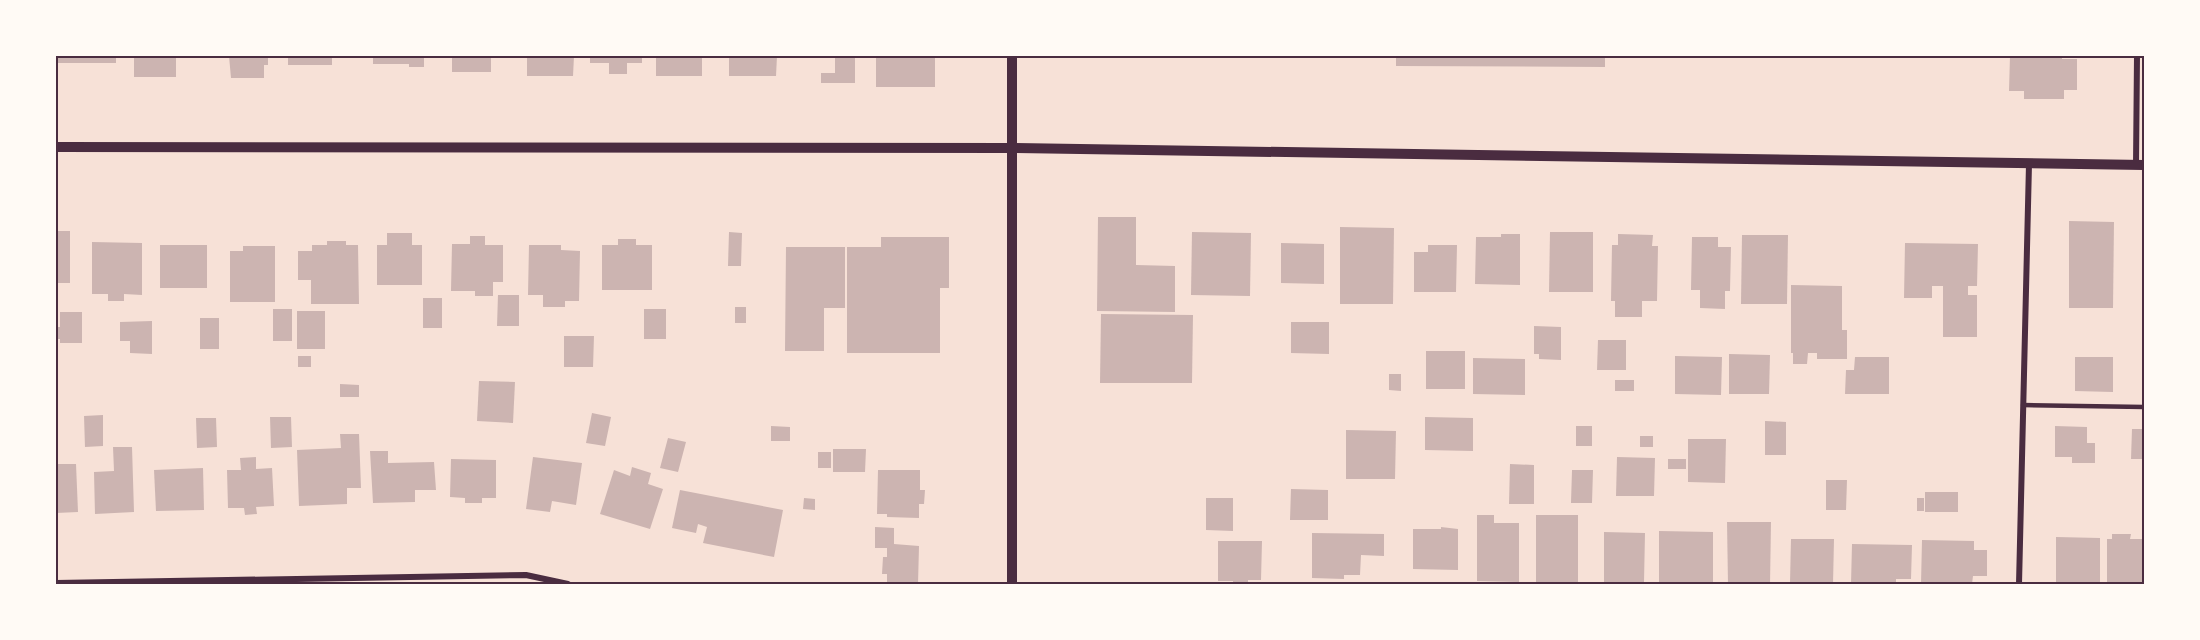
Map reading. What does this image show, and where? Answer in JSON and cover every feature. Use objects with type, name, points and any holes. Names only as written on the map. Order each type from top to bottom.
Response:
[{"type":"street","points":[[1012,56],[1012,585]]},
{"type":"street","points":[[56,147],[1012,148],[2140,165],[2137,56]]},
{"type":"street","points":[[2019,585],[2029,164]]},
{"type":"street","points":[[56,583],[526,575],[568,585]]},
{"type":"lane","points":[[2023,405],[2145,407]]},
{"type":"building","points":[[56,56],[116,56],[116,63],[56,63]]},
{"type":"building","points":[[134,56],[176,56],[176,77],[134,77]]},
{"type":"building","points":[[229,56],[268,56],[268,65],[264,65],[264,78],[231,78]]},
{"type":"building","points":[[288,56],[332,56],[332,65],[288,65]]},
{"type":"building","points":[[373,56],[424,56],[424,67],[409,67],[409,64],[373,64]]},
{"type":"building","points":[[452,56],[491,56],[491,72],[452,72]]},
{"type":"building","points":[[527,56],[574,56],[573,76],[527,76]]},
{"type":"building","points":[[590,56],[642,56],[642,63],[627,63],[627,74],[609,74],[609,63],[590,63]]},
{"type":"building","points":[[656,56],[702,56],[702,76],[656,76]]},
{"type":"building","points":[[729,56],[777,56],[776,76],[729,76]]},
{"type":"building","points":[[835,56],[855,56],[855,83],[821,83],[821,73],[835,73]]},
{"type":"building","points":[[876,56],[935,56],[935,87],[876,87]]},
{"type":"building","points":[[1396,56],[1605,56],[1605,67],[1396,66]]},
{"type":"building","points":[[2010,56],[2062,56],[2062,59],[2077,59],[2077,90],[2064,90],[2064,99],[2024,99],[2024,91],[2009,91]]},
{"type":"building","points":[[1098,217],[1136,217],[1136,265],[1175,266],[1175,312],[1097,311]]},
{"type":"building","points":[[2069,221],[2114,222],[2113,308],[2069,308]]},
{"type":"building","points":[[1340,227],[1394,228],[1393,304],[1340,304]]},
{"type":"building","points":[[56,231],[70,231],[70,283],[56,283]]},
{"type":"building","points":[[729,232],[742,233],[741,266],[728,266]]},
{"type":"building","points":[[1192,232],[1251,233],[1250,296],[1191,295]]},
{"type":"building","points":[[1550,232],[1593,232],[1593,292],[1549,292]]},
{"type":"building","points":[[387,233],[412,233],[412,245],[422,245],[422,285],[377,285],[377,245],[387,245]]},
{"type":"building","points":[[1501,234],[1520,234],[1520,285],[1475,284],[1476,237],[1501,237]]},
{"type":"building","points":[[1618,234],[1653,235],[1652,246],[1658,246],[1657,301],[1642,301],[1642,317],[1615,317],[1615,301],[1611,301],[1612,245],[1618,245]]},
{"type":"building","points":[[1742,235],[1788,235],[1787,304],[1741,304]]},
{"type":"building","points":[[470,236],[485,236],[485,245],[503,245],[503,282],[493,282],[493,296],[475,296],[475,291],[451,291],[452,244],[470,244]]},
{"type":"building","points":[[881,237],[949,237],[949,288],[940,288],[940,353],[847,353],[847,247],[881,247]]},
{"type":"building","points":[[1692,237],[1718,237],[1718,247],[1731,247],[1730,291],[1725,291],[1725,309],[1700,308],[1700,290],[1691,290]]},
{"type":"building","points":[[618,239],[636,239],[636,245],[652,245],[652,290],[602,290],[602,245],[618,245]]},
{"type":"building","points":[[327,241],[346,241],[346,245],[358,245],[359,304],[311,304],[311,280],[298,280],[298,251],[312,251],[312,245],[327,245]]},
{"type":"building","points":[[92,242],[142,243],[142,295],[124,294],[124,301],[108,301],[108,294],[92,294]]},
{"type":"building","points":[[1281,243],[1324,244],[1324,284],[1281,283]]},
{"type":"building","points":[[1905,243],[1978,244],[1977,286],[1968,286],[1968,295],[1977,295],[1977,337],[1943,337],[1943,286],[1932,286],[1932,298],[1904,298]]},
{"type":"building","points":[[160,245],[207,245],[207,288],[160,288]]},
{"type":"building","points":[[529,245],[561,245],[561,250],[580,251],[579,301],[565,301],[565,307],[543,307],[543,295],[528,295]]},
{"type":"building","points":[[1428,245],[1457,245],[1456,292],[1414,292],[1414,252],[1428,252]]},
{"type":"building","points":[[243,246],[275,246],[275,302],[230,302],[230,251],[243,251]]},
{"type":"building","points":[[786,247],[845,247],[845,308],[824,308],[824,351],[785,351]]},
{"type":"building","points":[[1791,285],[1842,286],[1842,330],[1847,330],[1847,359],[1817,359],[1817,353],[1808,353],[1807,364],[1793,364]]},
{"type":"building","points":[[498,295],[519,295],[519,326],[497,326]]},
{"type":"building","points":[[423,298],[442,298],[442,328],[423,328]]},
{"type":"building","points":[[735,307],[746,307],[746,323],[735,323]]},
{"type":"building","points":[[273,309],[292,309],[292,341],[273,341]]},
{"type":"building","points":[[644,309],[666,309],[666,339],[644,339]]},
{"type":"building","points":[[297,311],[325,311],[325,349],[297,349]]},
{"type":"building","points":[[60,312],[82,312],[82,343],[60,343],[60,339],[56,339],[56,327],[60,327]]},
{"type":"building","points":[[1101,314],[1193,315],[1192,383],[1100,383]]},
{"type":"building","points":[[200,318],[219,318],[219,349],[200,349]]},
{"type":"building","points":[[152,321],[152,354],[130,353],[130,341],[120,341],[120,322]]},
{"type":"building","points":[[1291,322],[1329,322],[1329,354],[1291,353]]},
{"type":"building","points":[[1534,326],[1561,327],[1561,360],[1539,359],[1539,354],[1534,354]]},
{"type":"building","points":[[564,336],[594,336],[593,367],[564,367]]},
{"type":"building","points":[[1598,340],[1626,340],[1626,370],[1597,370]]},
{"type":"building","points":[[1426,351],[1465,351],[1465,389],[1426,389]]},
{"type":"building","points":[[1729,354],[1770,355],[1769,394],[1729,394]]},
{"type":"building","points":[[298,356],[311,356],[311,367],[298,367]]},
{"type":"building","points":[[1675,356],[1722,357],[1721,395],[1675,394]]},
{"type":"building","points":[[1855,357],[1889,357],[1889,394],[1845,394],[1846,370],[1854,370]]},
{"type":"building","points":[[2075,357],[2113,357],[2113,392],[2075,391]]},
{"type":"building","points":[[1473,358],[1525,359],[1525,395],[1473,394]]},
{"type":"building","points":[[1389,374],[1401,374],[1401,391],[1389,390]]},
{"type":"building","points":[[1615,380],[1634,380],[1634,391],[1615,391]]},
{"type":"building","points":[[479,381],[515,382],[513,423],[477,421]]},
{"type":"building","points":[[340,384],[359,385],[359,397],[340,397]]},
{"type":"building","points":[[592,413],[611,417],[605,446],[586,443]]},
{"type":"building","points":[[103,415],[103,446],[85,447],[84,416]]},
{"type":"building","points":[[270,417],[291,417],[292,447],[271,448]]},
{"type":"building","points":[[1425,417],[1473,418],[1473,451],[1425,450]]},
{"type":"building","points":[[196,418],[216,418],[217,447],[197,448]]},
{"type":"building","points":[[1765,421],[1786,422],[1786,455],[1765,455]]},
{"type":"building","points":[[771,426],[790,427],[790,441],[771,441]]},
{"type":"building","points":[[1576,426],[1592,426],[1592,446],[1576,446]]},
{"type":"building","points":[[2055,426],[2087,427],[2087,443],[2095,443],[2095,463],[2072,463],[2072,457],[2055,457]]},
{"type":"building","points":[[2132,429],[2144,429],[2144,459],[2131,459]]},
{"type":"building","points":[[1346,430],[1396,431],[1395,479],[1346,479]]},
{"type":"building","points":[[340,434],[359,434],[361,488],[347,488],[347,504],[299,506],[297,450],[341,448]]},
{"type":"building","points":[[1640,436],[1653,436],[1653,447],[1640,447]]},
{"type":"building","points":[[668,438],[686,442],[678,472],[660,468]]},
{"type":"building","points":[[1688,439],[1726,439],[1725,483],[1688,482]]},
{"type":"building","points":[[113,447],[132,447],[134,512],[95,514],[94,472],[114,471]]},
{"type":"building","points":[[833,449],[866,449],[865,472],[833,472]]},
{"type":"building","points":[[370,451],[388,451],[388,463],[434,462],[436,490],[415,490],[415,502],[373,503]]},
{"type":"building","points":[[818,452],[831,452],[831,468],[818,468]]},
{"type":"building","points":[[256,457],[256,469],[272,468],[274,506],[256,507],[257,514],[245,515],[244,508],[228,508],[227,470],[241,470],[240,458]]},
{"type":"building","points":[[533,457],[582,463],[576,505],[552,501],[550,512],[526,509]]},
{"type":"building","points":[[1617,457],[1655,458],[1654,496],[1616,496]]},
{"type":"building","points":[[451,459],[496,460],[496,498],[482,498],[482,503],[465,503],[465,498],[450,497]]},
{"type":"building","points":[[1668,459],[1686,459],[1686,469],[1668,469]]},
{"type":"building","points":[[56,464],[76,464],[78,512],[56,513]]},
{"type":"building","points":[[1510,464],[1534,465],[1534,504],[1509,504]]},
{"type":"building","points":[[632,467],[651,473],[648,484],[663,489],[650,529],[600,514],[614,470],[630,476]]},
{"type":"building","points":[[203,468],[204,510],[156,511],[154,470]]},
{"type":"building","points":[[878,470],[920,470],[920,490],[925,490],[924,504],[919,504],[919,518],[887,517],[887,514],[877,514]]},
{"type":"building","points":[[1572,470],[1593,470],[1592,503],[1571,503]]},
{"type":"building","points":[[1826,480],[1847,480],[1846,510],[1826,510]]},
{"type":"building","points":[[1291,489],[1328,490],[1328,520],[1290,520]]},
{"type":"building","points":[[680,490],[783,510],[774,557],[703,543],[707,527],[698,524],[696,533],[672,528]]},
{"type":"building","points":[[1925,492],[1958,492],[1958,512],[1925,512]]},
{"type":"building","points":[[804,498],[815,499],[815,510],[803,509]]},
{"type":"building","points":[[1206,498],[1233,498],[1233,531],[1206,530]]},
{"type":"building","points":[[1917,498],[1924,498],[1924,511],[1917,511]]},
{"type":"building","points":[[1477,515],[1494,515],[1494,523],[1519,523],[1519,582],[1477,581]]},
{"type":"building","points":[[1536,515],[1578,515],[1578,583],[1536,582]]},
{"type":"building","points":[[1727,522],[1771,522],[1770,584],[1728,584]]},
{"type":"building","points":[[875,527],[894,528],[894,544],[919,546],[918,584],[887,584],[887,574],[882,574],[883,557],[887,557],[887,548],[875,548]]},
{"type":"building","points":[[1441,527],[1458,529],[1458,570],[1413,569],[1413,529],[1441,529]]},
{"type":"building","points":[[1659,531],[1713,532],[1713,584],[1659,584]]},
{"type":"building","points":[[1604,532],[1645,533],[1644,582],[1640,584],[1604,583]]},
{"type":"building","points":[[1312,533],[1384,534],[1384,556],[1361,555],[1360,575],[1344,575],[1344,579],[1312,578]]},
{"type":"building","points":[[2112,534],[2131,534],[2130,539],[2144,539],[2144,584],[2107,584],[2107,539],[2112,539]]},
{"type":"building","points":[[2056,537],[2100,538],[2100,584],[2056,583]]},
{"type":"building","points":[[1791,539],[1834,539],[1833,584],[1790,583]]},
{"type":"building","points":[[1922,540],[1974,541],[1974,550],[1987,550],[1987,576],[1973,576],[1972,584],[1921,584]]},
{"type":"building","points":[[1218,541],[1262,541],[1261,580],[1248,580],[1248,584],[1218,581]]},
{"type":"building","points":[[1852,544],[1912,545],[1911,579],[1896,579],[1896,584],[1851,584]]}]
